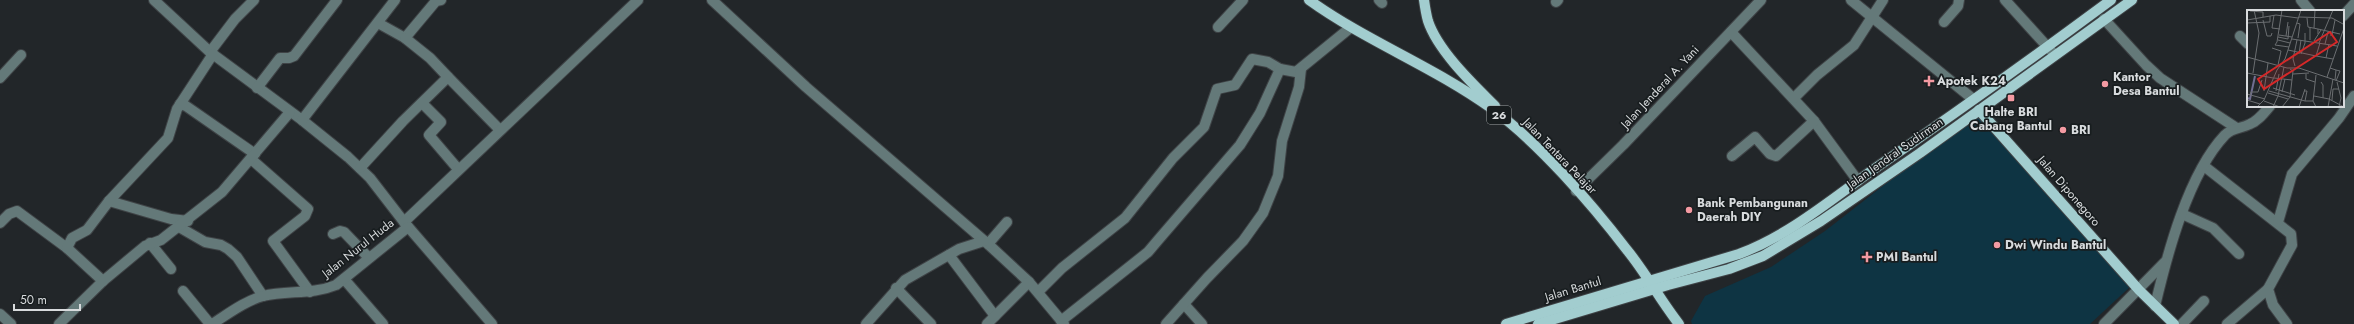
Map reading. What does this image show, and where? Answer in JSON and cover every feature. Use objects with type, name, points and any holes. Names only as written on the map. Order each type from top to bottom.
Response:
[{"type":"main road","name":"Jalan Tentara Pelajar","points":[[1308,0],[1350,28],[1479,100],[1504,118],[1528,140],[1576,191],[1627,249],[1647,280]]},
{"type":"main road","points":[[1424,0],[1429,22],[1438,41],[1475,86],[1528,140]]},
{"type":"main road","name":"Jalan Jendral Sudirman","points":[[1653,289],[1729,269],[1763,256],[1822,221],[1979,110],[2111,0]]},
{"type":"main road","name":"Jalan Jendral Sudirman","points":[[1647,280],[1725,258],[1764,243],[1858,181],[1973,99],[2104,19],[2132,0]]},
{"type":"main road","name":"Jalan Diponegoro","points":[[1979,110],[2139,290],[2174,324]]},
{"type":"main road","name":"26","points":[[1647,280],[1653,289]]},
{"type":"main road","name":"Jalan Bantul","points":[[1506,324],[1647,280]]},
{"type":"main road","points":[[1653,289],[1679,324]]},
{"type":"main road","name":"Jalan Bantul","points":[[1538,324],[1653,289]]},
{"type":"street","points":[[154,0],[211,53],[302,120],[360,168],[492,324]]},
{"type":"street","points":[[67,248],[72,238],[87,230],[109,201],[168,138],[172,119],[211,53],[235,19],[254,0]]},
{"type":"street","points":[[257,88],[280,58],[289,58],[294,56],[337,0]]},
{"type":"street","points":[[302,120],[395,0]]},
{"type":"street","points":[[405,38],[436,1],[444,0]]},
{"type":"street","name":"Jalan Nurul Huda","points":[[211,324],[243,305],[263,296],[322,291],[336,285],[344,279],[406,224],[458,169],[638,0]]},
{"type":"street","points":[[712,0],[806,87],[1029,282],[1063,322],[1151,248],[1240,145],[1260,113],[1280,68]]},
{"type":"street","points":[[1218,27],[1243,0]]},
{"type":"street","name":"Jalan Jenderal A. Yani","points":[[1576,191],[1623,145],[1762,0]]},
{"type":"street","points":[[1851,0],[1874,17],[1973,99]]},
{"type":"street","points":[[1794,98],[1817,75],[1854,45],[1884,0]]},
{"type":"street","points":[[1944,22],[1958,6],[1959,0]]},
{"type":"street","points":[[2005,0],[2051,51]]},
{"type":"street","points":[[2344,15],[2354,4]]},
{"type":"street","points":[[2104,19],[2146,65],[2160,78],[2235,127]]},
{"type":"street","points":[[378,23],[405,38],[430,58],[500,130]]},
{"type":"street","points":[[1038,292],[1062,268],[1124,218],[1173,158],[1204,127],[1217,89],[1235,85],[1252,59],[1268,62],[1293,73],[1301,69],[1316,54],[1350,28]]},
{"type":"street","points":[[1730,32],[1794,98],[1814,121],[1858,181]]},
{"type":"street","points":[[2240,36],[2247,43]]},
{"type":"street","points":[[0,78],[21,55]]},
{"type":"street","points":[[1166,324],[1243,241],[1270,200],[1278,176],[1284,134],[1299,86],[1301,69]]},
{"type":"street","points":[[360,168],[448,77]]},
{"type":"street","points":[[2278,222],[2292,174],[2339,118],[2354,96]]},
{"type":"street","points":[[422,103],[440,122],[429,135],[458,169]]},
{"type":"street","points":[[180,104],[186,106],[253,156],[308,209],[305,216],[273,241],[310,292]]},
{"type":"street","points":[[2155,306],[2165,262],[2182,214],[2204,166],[2224,136],[2235,127],[2249,125],[2269,107]]},
{"type":"street","points":[[60,324],[103,281],[150,243],[161,240],[222,192],[290,112]]},
{"type":"street","points":[[1732,156],[1755,137],[1770,154],[1776,156],[1814,121]]},
{"type":"street","points":[[2204,166],[2278,222],[2291,234],[2293,240],[2268,289],[2227,324]]},
{"type":"street","points":[[109,201],[171,219],[188,220]]},
{"type":"street","points":[[0,223],[9,214],[17,211],[67,248],[103,281]]},
{"type":"street","points":[[2182,214],[2213,228],[2239,254]]},
{"type":"street","points":[[866,324],[896,288],[905,280],[971,244],[986,243],[1007,222]]},
{"type":"street","points":[[179,227],[205,242],[228,249],[237,257],[263,296]]},
{"type":"street","points":[[334,234],[340,230],[348,234],[369,258]]},
{"type":"street","points":[[150,243],[171,269]]},
{"type":"street","points":[[949,255],[995,316]]},
{"type":"street","points":[[2104,324],[2165,262]]},
{"type":"street","points":[[344,279],[383,324]]},
{"type":"street","points":[[986,324],[1029,282]]},
{"type":"street","points":[[896,288],[931,324]]},
{"type":"street","points":[[2268,289],[2273,305],[2288,324]]},
{"type":"street","points":[[183,291],[211,324]]},
{"type":"street","points":[[2182,324],[2204,300]]},
{"type":"street","points":[[1184,304],[1202,324]]},
{"type":"street","points":[[0,314],[10,324]]},
{"type":"shaded area","points":[[1978,112],[2132,285],[2090,324],[1692,324],[1691,321],[1705,296],[1771,267],[1825,231]]},
{"type":"place","name":"Apotek K24","points":[[1929,81]]},
{"type":"place","name":"Kantor Desa Bantul","points":[[2105,84]]},
{"type":"place","name":"Halte BRI Cabang Bantul","points":[[2011,98]]},
{"type":"place","name":"BRI","points":[[2063,130]]},
{"type":"place","name":"Bank Pembangunan Daerah DIY","points":[[1689,210]]},
{"type":"place","name":"Dwi Windu Bantul","points":[[1997,245]]},
{"type":"place","name":"PMI Bantul","points":[[1867,257]]}]
